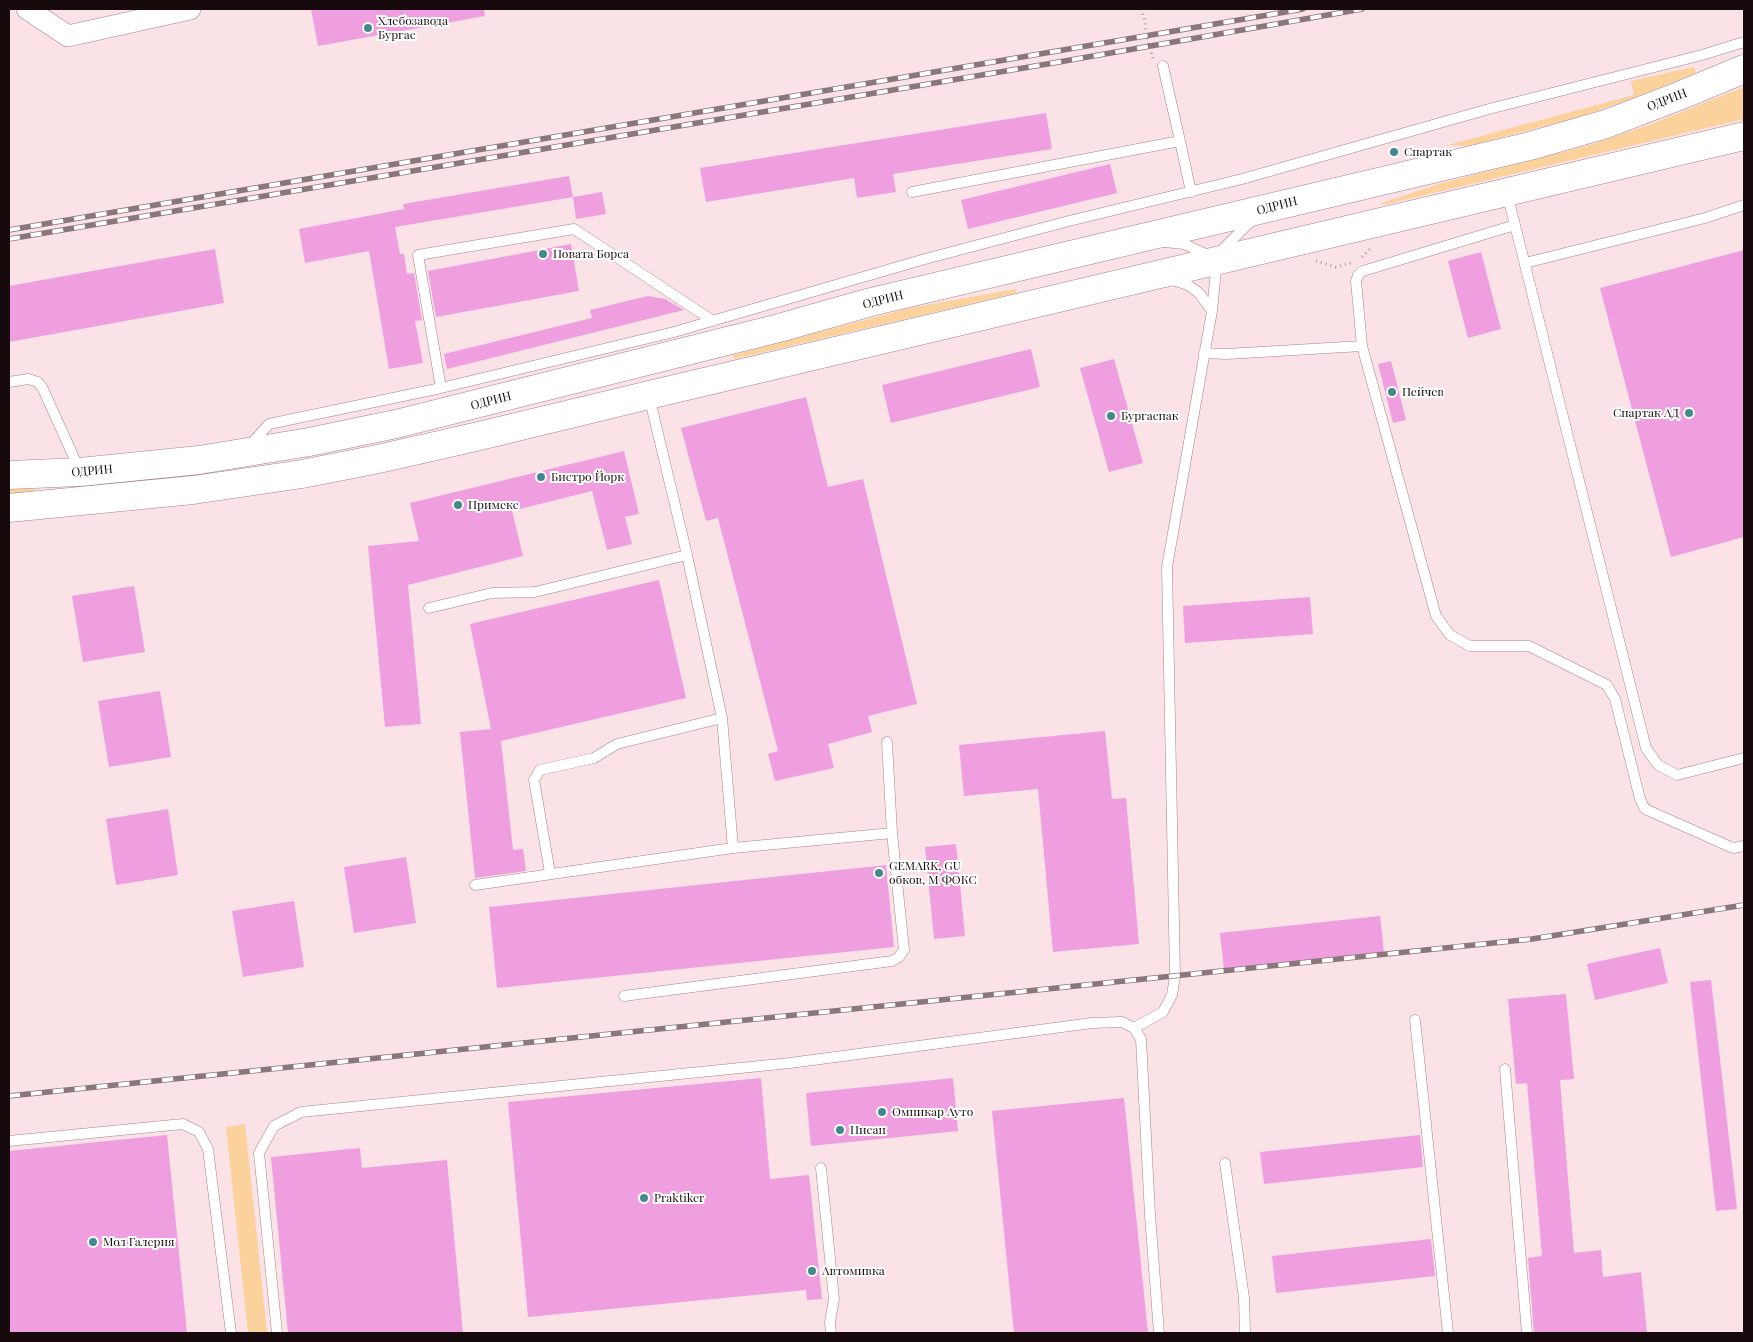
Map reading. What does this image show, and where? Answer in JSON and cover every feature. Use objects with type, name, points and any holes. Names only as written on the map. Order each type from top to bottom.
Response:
[{"type":"main road","name":"ОДРИН","points":[[9,475],[80,472],[199,460],[309,442],[405,422],[779,328],[871,302],[1530,146],[1606,124],[1679,96],[1744,68]]},
{"type":"main road","points":[[9,508],[193,490],[302,474],[475,437],[1744,136]]},
{"type":"main road","points":[[649,395],[667,369],[753,345],[779,328]]},
{"type":"street","points":[[27,9],[68,36],[190,9]]},
{"type":"lane","points":[[244,452],[269,424],[441,388],[674,332],[925,259],[1069,221],[1242,179],[1489,109],[1702,55],[1744,42]]},
{"type":"lane","points":[[1163,66],[1191,192]]},
{"type":"lane","points":[[912,192],[1180,141]]},
{"type":"lane","points":[[1506,192],[1646,748],[1658,764],[1677,775],[1744,758]]},
{"type":"lane","points":[[1525,263],[1705,218],[1744,205]]},
{"type":"lane","points":[[1134,1028],[1163,1012],[1172,995],[1175,976],[1167,567],[1212,311],[1217,260],[1233,237],[1264,209]]},
{"type":"lane","points":[[1515,225],[1363,271],[1358,275],[1356,281],[1362,346],[1436,616],[1450,635],[1470,646],[1529,646],[1607,686],[1615,699],[1640,799],[1645,809],[1733,848],[1744,846]]},
{"type":"lane","points":[[441,388],[418,256],[574,229],[712,321]]},
{"type":"lane","points":[[1142,238],[1184,244],[1202,251],[1217,260]]},
{"type":"lane","points":[[1159,275],[1188,285],[1199,293],[1212,311]]},
{"type":"lane","points":[[1204,353],[1227,354],[1362,346]]},
{"type":"lane","points":[[9,382],[28,379],[38,382],[43,389],[80,472]]},
{"type":"lane","points":[[649,395],[687,555],[722,718],[733,848]]},
{"type":"lane","points":[[430,608],[492,593],[535,592],[687,555]]},
{"type":"lane","points":[[550,873],[534,780],[540,770],[594,758],[617,744],[722,718]]},
{"type":"lane","points":[[624,996],[892,961],[899,957],[904,950],[892,833],[887,742]]},
{"type":"lane","points":[[475,885],[733,848],[892,833]]},
{"type":"lane","points":[[1415,1020],[1448,1333]]},
{"type":"lane","points":[[277,1333],[259,1153],[274,1126],[301,1112],[790,1063],[1092,1023],[1122,1022],[1134,1028],[1141,1039],[1150,1215],[1159,1333]]},
{"type":"lane","points":[[1505,1069],[1527,1333]]},
{"type":"lane","points":[[9,1141],[183,1124],[199,1132],[208,1149],[231,1333]]},
{"type":"lane","points":[[1225,1163],[1244,1298],[1245,1333]]},
{"type":"lane","points":[[821,1168],[834,1299],[830,1322],[831,1333]]},
{"type":"path","points":[[1141,9],[1151,53],[1154,60],[1163,66]]},
{"type":"shaded area","points":[[1694,67],[1696,73],[1579,117],[1468,146],[1448,145],[1634,95],[1631,81]]},
{"type":"shaded area","points":[[1744,87],[1744,119],[1383,205],[1382,203],[1439,184],[1590,145],[1649,125]]},
{"type":"shaded area","points":[[1016,289],[1016,293],[734,359],[733,355],[910,308]]},
{"type":"shaded area","points":[[9,489],[35,489],[35,492],[9,494]]},
{"type":"shaded area","points":[[245,1124],[267,1333],[248,1333],[226,1127]]},
{"type":"building","name":"Хлебозавода Бургас","points":[[311,9],[484,9],[485,16],[318,46]]},
{"type":"building","points":[[1046,113],[1052,149],[893,174],[896,192],[857,198],[854,178],[706,202],[700,168]]},
{"type":"building","points":[[1110,164],[1117,193],[968,229],[961,200]]},
{"type":"building","points":[[569,176],[573,197],[395,227],[400,254],[404,254],[407,274],[414,273],[422,320],[415,321],[423,363],[389,369],[369,251],[305,263],[299,229],[404,209],[403,204]]},
{"type":"building","points":[[602,192],[606,214],[576,219],[573,197]]},
{"type":"building","points":[[571,244],[579,291],[436,317],[428,271]]},
{"type":"building","points":[[215,249],[224,303],[9,342],[9,286]]},
{"type":"building","name":"Спартак АД","points":[[1744,250],[1744,537],[1671,557],[1600,288]]},
{"type":"building","points":[[1481,252],[1501,329],[1468,338],[1448,261]]},
{"type":"building","points":[[648,296],[665,299],[684,310],[447,369],[444,354],[592,318],[590,310]]},
{"type":"building","points":[[1031,349],[1040,387],[891,423],[882,385]]},
{"type":"building","name":"Бургаспак","points":[[1114,359],[1143,463],[1109,472],[1080,368]]},
{"type":"building","name":"Пейчев","points":[[1391,361],[1406,420],[1393,423],[1378,364]]},
{"type":"building","points":[[806,397],[828,487],[863,479],[917,704],[868,716],[872,732],[828,744],[834,768],[775,781],[768,754],[778,751],[718,518],[706,521],[681,428]]},
{"type":"building","points":[[624,451],[639,514],[625,517],[632,544],[607,550],[592,491],[512,511],[523,556],[408,585],[421,724],[385,727],[368,546],[419,541],[410,503]]},
{"type":"building","points":[[659,580],[686,698],[501,741],[513,850],[523,849],[526,871],[475,878],[460,732],[491,729],[470,624]]},
{"type":"building","points":[[134,586],[145,652],[83,662],[72,596]]},
{"type":"building","points":[[1310,597],[1313,634],[1185,643],[1183,606]]},
{"type":"building","points":[[160,691],[171,757],[109,767],[98,701]]},
{"type":"building","points":[[1105,731],[1112,799],[1126,798],[1139,944],[1053,952],[1038,789],[964,796],[959,745]]},
{"type":"building","points":[[168,809],[178,875],[116,885],[106,819]]},
{"type":"building","points":[[956,844],[965,936],[934,939],[925,847]]},
{"type":"building","points":[[406,857],[416,923],[354,933],[344,867]]},
{"type":"building","points":[[886,865],[894,947],[497,988],[489,907]]},
{"type":"building","points":[[294,901],[304,967],[243,977],[232,911]]},
{"type":"building","points":[[1380,916],[1384,953],[1224,970],[1220,933]]},
{"type":"building","points":[[1660,948],[1668,983],[1595,1000],[1587,964]]},
{"type":"building","points":[[1711,980],[1737,1209],[1716,1211],[1690,982]]},
{"type":"building","points":[[1566,994],[1574,1079],[1560,1080],[1574,1253],[1601,1250],[1603,1277],[1641,1272],[1647,1333],[1534,1333],[1528,1258],[1542,1256],[1527,1083],[1516,1084],[1508,999]]},
{"type":"building","name":"Praktiker","points":[[761,1078],[770,1179],[809,1175],[822,1299],[807,1300],[806,1290],[528,1317],[508,1102]]},
{"type":"building","name":"Омникар Ауто","points":[[953,1078],[958,1131],[811,1146],[806,1093]]},
{"type":"building","points":[[1124,1098],[1148,1333],[1014,1333],[992,1111]]},
{"type":"building","name":"Мол Галерия","points":[[167,1135],[187,1333],[9,1333],[9,1151]]},
{"type":"building","points":[[1420,1135],[1423,1167],[1264,1184],[1260,1152]]},
{"type":"building","points":[[360,1148],[362,1168],[447,1160],[463,1333],[288,1333],[271,1157]]},
{"type":"building","points":[[1431,1239],[1435,1276],[1276,1293],[1272,1256]]},
{"type":"railway","points":[[9,230],[1303,9]]},
{"type":"railway","points":[[9,239],[1362,9]]},
{"type":"railway","points":[[9,1096],[1532,939],[1744,905]]},
{"type":"place","name":"Хлебозавода Бургас","points":[[368,28]]},
{"type":"place","name":"Спартак","points":[[1394,152]]},
{"type":"place","name":"Новата Борса","points":[[543,254]]},
{"type":"place","name":"Пейчев","points":[[1392,392]]},
{"type":"place","name":"Спартак АД","points":[[1689,413]]},
{"type":"place","name":"Бургаспак","points":[[1111,416]]},
{"type":"place","name":"Бистро Йорк","points":[[541,477]]},
{"type":"place","name":"Примекс","points":[[458,505]]},
{"type":"place","name":"GEMARK, GU обков, М ФОКС","points":[[879,873]]},
{"type":"place","name":"Омникар Ауто","points":[[882,1112]]},
{"type":"place","name":"Нисан","points":[[840,1130]]},
{"type":"place","name":"Praktiker","points":[[644,1198]]},
{"type":"place","name":"Мол Галерия","points":[[93,1242]]},
{"type":"place","name":"Автомивка","points":[[812,1271]]}]
